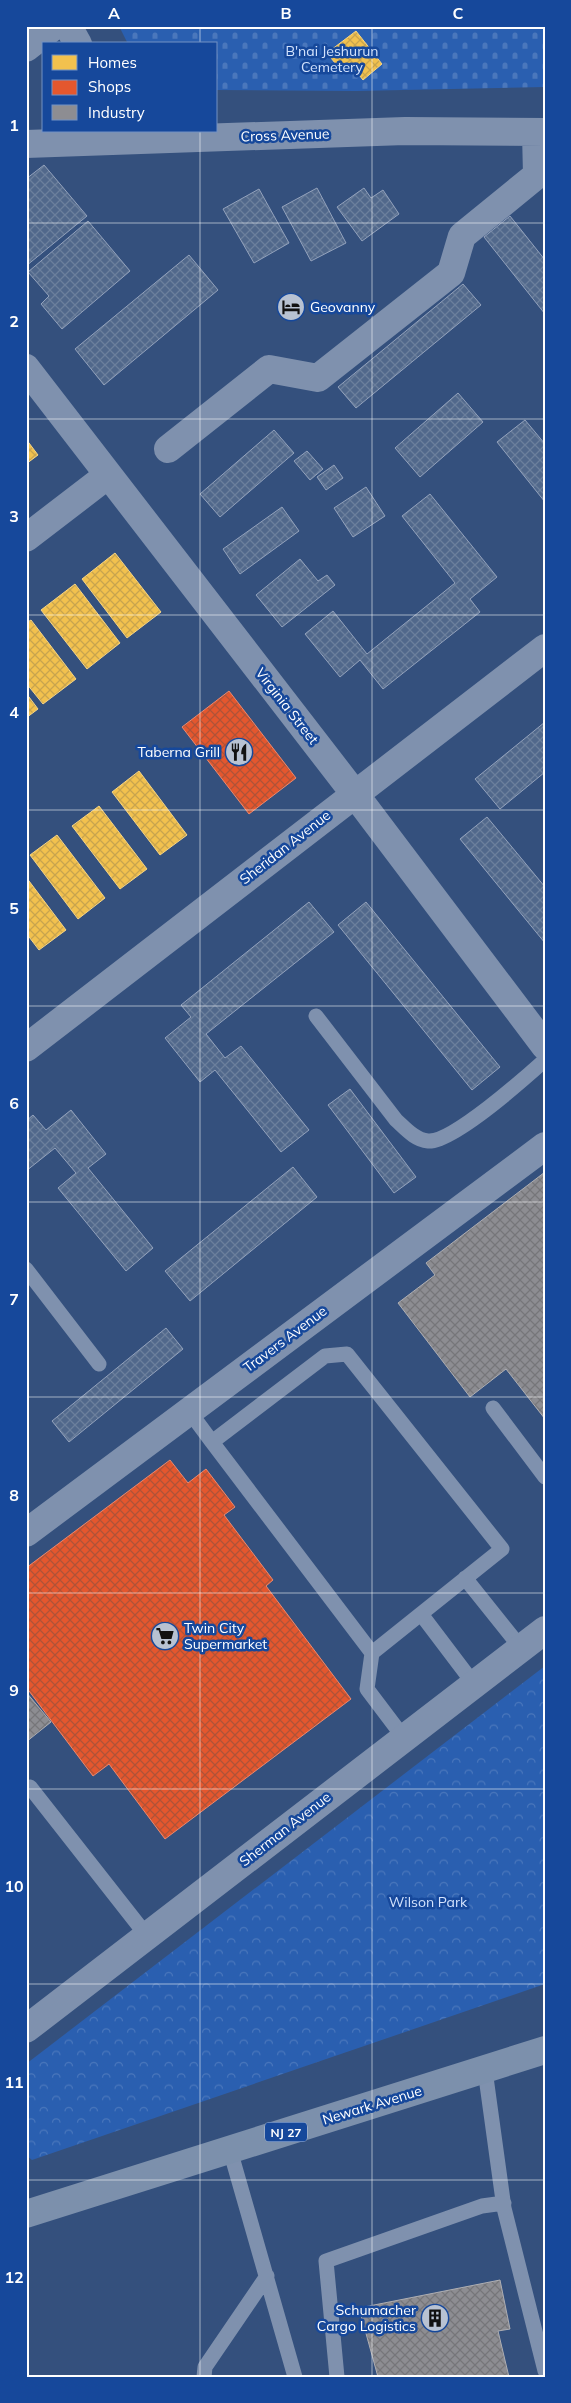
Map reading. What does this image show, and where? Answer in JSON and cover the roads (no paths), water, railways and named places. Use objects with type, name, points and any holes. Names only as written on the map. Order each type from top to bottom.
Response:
[{"type":"main road","name":"Newark Avenue","points":[[26,2214],[545,2050]]},
{"type":"street","points":[[26,48],[54,26]]},
{"type":"street","points":[[68,26],[77,42]]},
{"type":"street","name":"Cross Avenue","points":[[26,144],[160,135],[405,131],[540,133]]},
{"type":"street","points":[[168,449],[269,369],[318,378],[451,273],[462,236],[541,180],[540,133]]},
{"type":"street","name":"Virginia Street","points":[[26,368],[354,793],[545,1046]]},
{"type":"street","points":[[26,538],[108,475]]},
{"type":"street","name":"Sheridan Avenue","points":[[26,1048],[354,793],[545,648]]},
{"type":"street","name":"Travers Avenue","points":[[26,1533],[545,1146]]},
{"type":"street","name":"Sherman Avenue","points":[[26,2029],[545,1630]]},
{"type":"lane","points":[[316,1016],[396,1120],[411,1134],[428,1141],[448,1135],[466,1124],[511,1090],[545,1060]]},
{"type":"lane","points":[[26,1269],[99,1364]]},
{"type":"lane","points":[[212,1442],[326,1356],[347,1354],[502,1549],[372,1653]]},
{"type":"lane","points":[[493,1408],[545,1477]]},
{"type":"lane","points":[[189,1411],[372,1653],[368,1689],[404,1738]]},
{"type":"lane","points":[[465,1578],[520,1648]]},
{"type":"lane","points":[[421,1614],[474,1684]]},
{"type":"lane","points":[[27,1788],[146,1936]]},
{"type":"lane","points":[[485,2070],[504,2203],[545,2371]]},
{"type":"lane","points":[[230,2150],[295,2377]]},
{"type":"lane","points":[[337,2377],[326,2261],[482,2206],[504,2203]]},
{"type":"lane","points":[[204,2377],[205,2367],[266,2276]]},
{"type":"place","name":"Geovanny","points":[[291,307]]},
{"type":"place","name":"Taberna Grill","points":[[239,752]]},
{"type":"place","name":"Twin City Supermarket","points":[[165,1636]]},
{"type":"place","name":"Schumacher Cargo Logistics","points":[[435,2318]]},
{"type":"park label","name":"B'nai Jeshurun Cemetery","points":[[332,59]]},
{"type":"park label","name":"Wilson Park","points":[[428,1902]]}]
